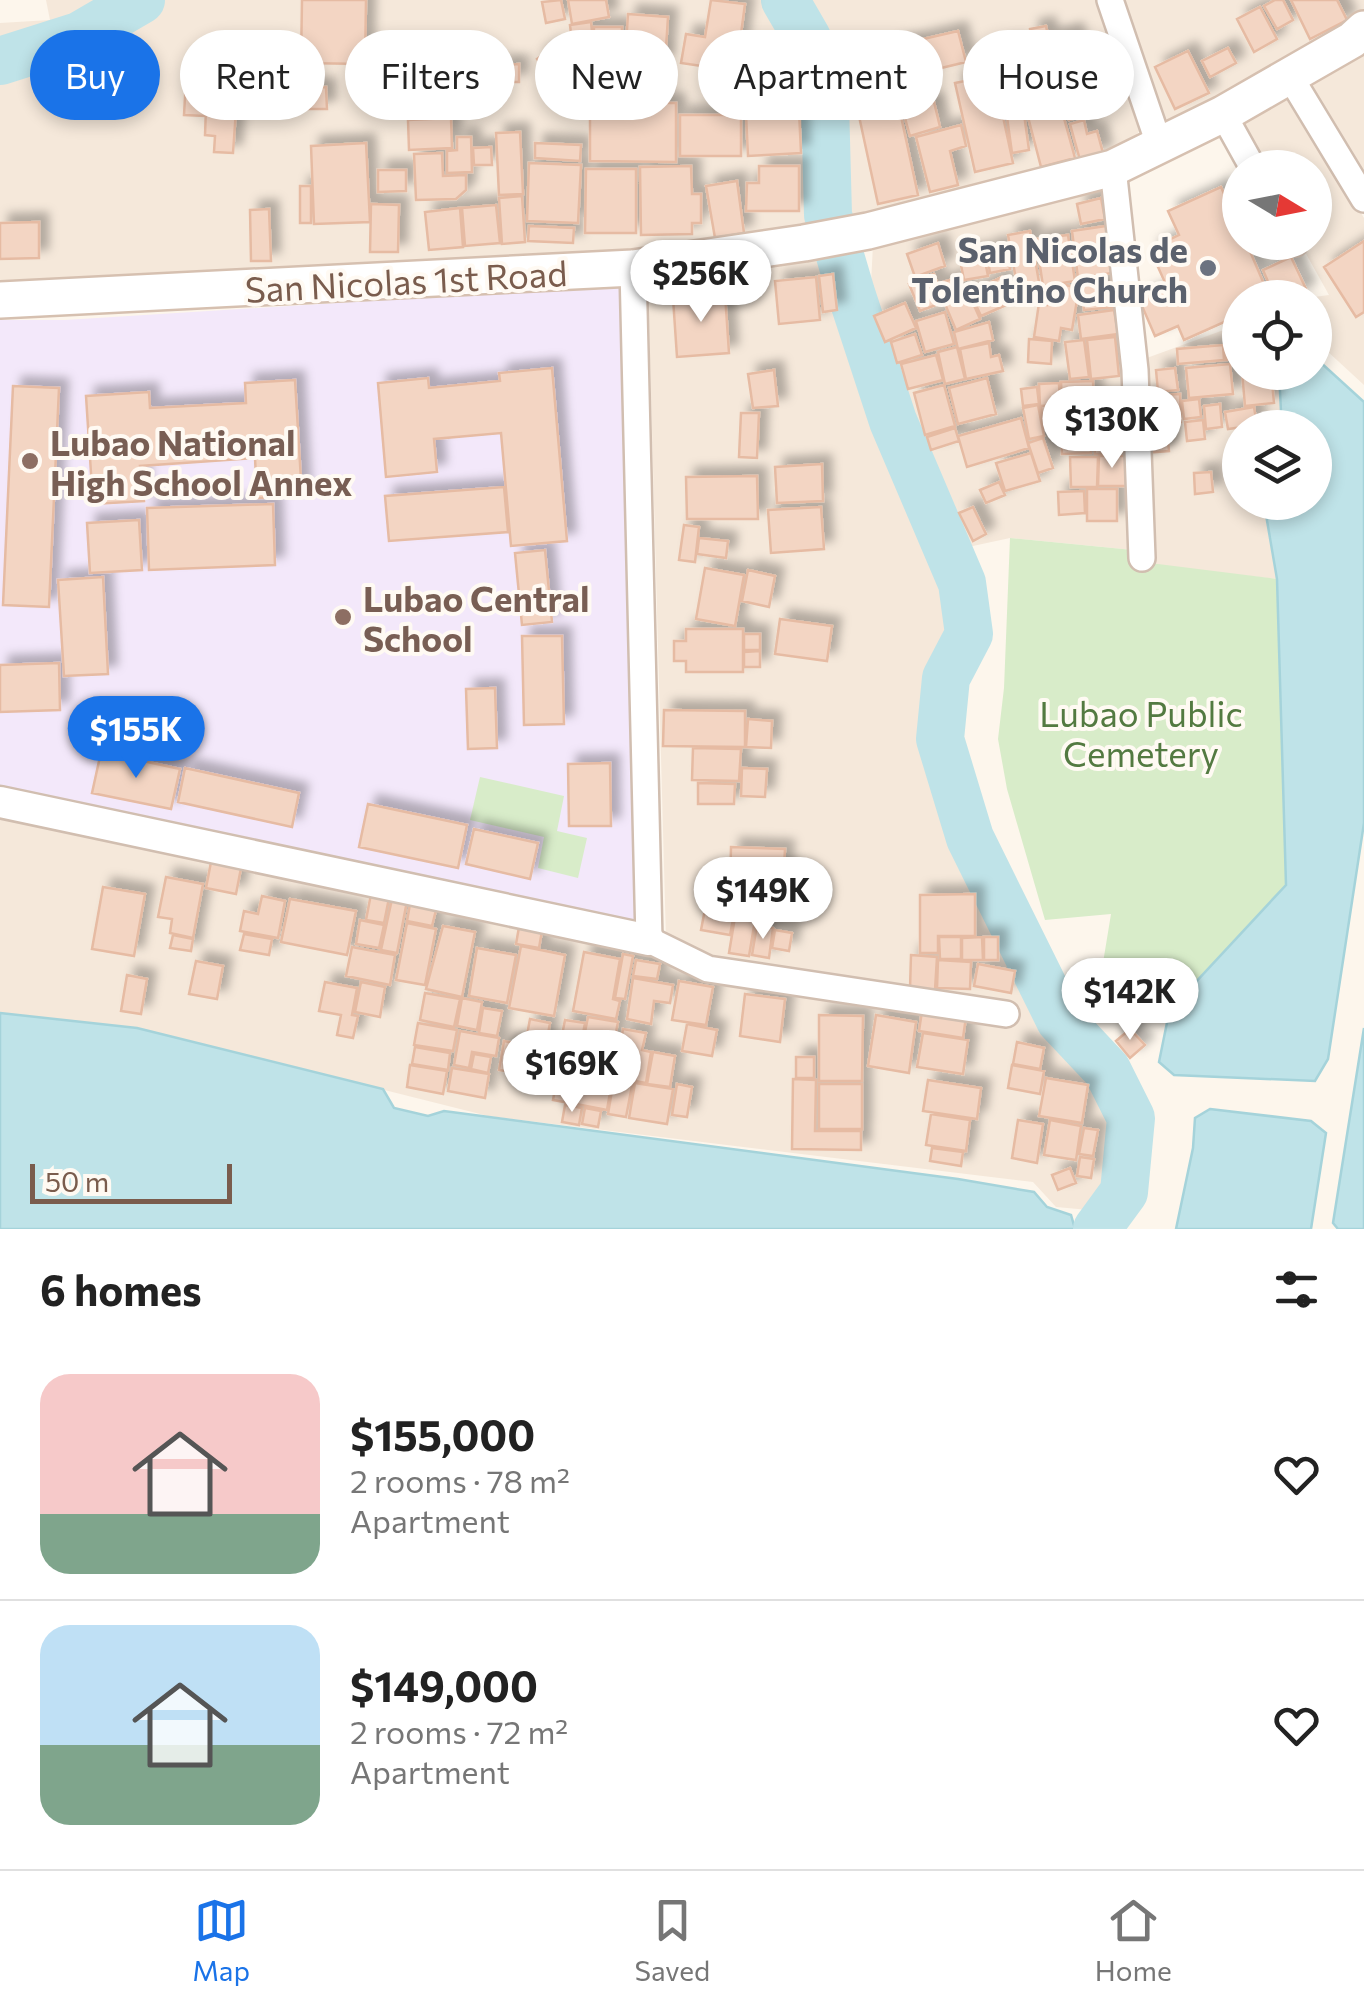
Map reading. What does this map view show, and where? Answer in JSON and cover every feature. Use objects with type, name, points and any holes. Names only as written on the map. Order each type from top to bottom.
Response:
[{"type":"main road","name":"San Nicolas 1st Road","points":[[0,300],[633,268],[804,244],[1113,168],[1223,114],[1364,29]]},
{"type":"street","points":[[1110,0],[1159,144]]},
{"type":"street","points":[[1289,76],[1364,200]]},
{"type":"street","points":[[1223,114],[1243,150]]},
{"type":"street","points":[[1113,168],[1135,370],[1142,558]]},
{"type":"street","points":[[633,268],[649,940]]},
{"type":"street","points":[[0,802],[649,940],[708,969],[1006,1014]]},
{"type":"shaded area","points":[[46,0],[122,0],[77,29],[30,30],[30,44],[0,53],[0,23],[50,20]]},
{"type":"shaded area","points":[[158,0],[773,0],[794,30],[698,30],[698,120],[813,120],[814,215],[803,233],[627,252],[0,281],[0,68],[30,59],[30,120],[160,120],[160,30],[105,30]]},
{"type":"shaded area","points":[[800,0],[1096,0],[1106,30],[963,30],[963,120],[1134,120],[1134,112],[1140,130],[1127,148],[852,218],[836,120],[943,120],[943,30],[816,30]]},
{"type":"shaded area","points":[[1120,0],[1364,0],[1364,13],[1342,30],[1164,127],[1134,40],[1134,30],[1130,30]]},
{"type":"shaded area","points":[[1364,47],[1364,189],[1301,86]]},
{"type":"shaded area","points":[[1291,95],[1324,150],[1250,150],[1237,126]]},
{"type":"shaded area","points":[[1332,164],[1364,218],[1364,385],[1332,356],[1332,280],[1321,280],[1309,260],[1332,260]]},
{"type":"shaded area","points":[[1112,180],[1133,550],[1010,538],[959,549],[892,391],[869,324],[873,244]]},
{"type":"shaded area","points":[[826,255],[838,268],[868,396],[919,534],[948,585],[960,634],[935,669],[929,727],[965,861],[993,924],[1050,1023],[1114,1112],[1118,1171],[1114,1196],[1100,1211],[1056,1207],[1033,1182],[488,1116],[137,1028],[0,1013],[0,814],[708,961],[666,939],[648,284]]},
{"type":"shaded area","name":"Lubao Central School","points":[[623,285],[636,924],[0,791],[0,320],[65,320]]},
{"type":"shaded area","points":[[1222,331],[1222,390],[1280,390],[1281,410],[1222,410],[1222,520],[1267,520],[1277,579],[1153,565],[1141,462],[1144,359]]},
{"type":"green space","name":"Lubao Public Cemetery","points":[[1010,538],[1133,550],[1134,561],[1277,579],[1286,885],[1178,1001],[1101,975],[1111,914],[1045,920],[1007,789],[998,739]]},
{"type":"green space","points":[[480,777],[564,796],[557,831],[587,838],[578,878],[538,868],[544,837],[470,820]]},
{"type":"water","points":[[1332,373],[1364,402],[1364,823],[1328,1059],[1315,1081],[1174,1075],[1159,1062],[1172,998],[1179,1000],[1286,885],[1277,579],[1267,520],[1332,520],[1332,410],[1281,410],[1280,390],[1332,390]]},
{"type":"water","points":[[0,1013],[137,1028],[383,1089],[394,1108],[428,1116],[444,1111],[1034,1192],[1047,1207],[1071,1215],[1075,1229],[0,1229]]},
{"type":"water","points":[[1364,1028],[1364,1229],[1338,1229],[1333,1223]]},
{"type":"water","points":[[1210,1109],[1311,1121],[1326,1133],[1311,1229],[1176,1229],[1193,1148],[1195,1118]]},
{"type":"building","points":[[302,0],[366,0],[366,30],[345,30],[345,64],[325,63],[325,30],[302,30]]},
{"type":"building","points":[[561,0],[565,19],[546,23],[542,2]]},
{"type":"building","points":[[568,0],[606,0],[609,17],[572,24]]},
{"type":"building","points":[[711,0],[745,4],[742,30],[706,30]]},
{"type":"building","points":[[1283,0],[1293,20],[1277,29],[1264,6]]},
{"type":"building","points":[[1291,0],[1337,0],[1347,20],[1310,39]]},
{"type":"building","points":[[1260,7],[1277,39],[1254,52],[1237,19]]},
{"type":"building","points":[[628,14],[668,17],[667,30],[627,30]]},
{"type":"building","points":[[591,22],[592,30],[571,30],[570,25]]},
{"type":"building","points":[[594,27],[622,27],[622,30]]},
{"type":"building","points":[[958,31],[963,63],[943,68],[943,34]]},
{"type":"building","points":[[686,34],[698,36],[698,65],[681,63]]},
{"type":"building","points":[[1228,48],[1236,63],[1210,77],[1202,61]]},
{"type":"building","points":[[1188,51],[1209,93],[1175,109],[1155,67]]},
{"type":"building","points":[[515,64],[519,64],[519,82],[515,82]]},
{"type":"building","points":[[963,81],[963,119],[955,83]]},
{"type":"building","points":[[680,115],[698,115],[698,120],[741,120],[741,156],[680,156]]},
{"type":"building","points":[[206,120],[235,120],[233,153],[214,152],[215,136],[205,135]]},
{"type":"building","points":[[408,120],[451,120],[452,148],[409,150]]},
{"type":"building","points":[[590,120],[676,120],[676,162],[590,161]]},
{"type":"building","points":[[746,120],[799,120],[801,153],[748,156]]},
{"type":"building","points":[[860,120],[902,120],[918,195],[878,204]]},
{"type":"building","points":[[906,120],[938,120],[940,127],[910,136]]},
{"type":"building","points":[[963,120],[1004,120],[1013,163],[975,172]]},
{"type":"building","points":[[1007,120],[1025,120],[1029,150],[1012,153]]},
{"type":"building","points":[[1029,120],[1064,120],[1075,158],[1041,167]]},
{"type":"building","points":[[1084,120],[1087,134],[1097,131],[1103,153],[1080,160],[1070,124]]},
{"type":"building","points":[[961,125],[966,146],[950,151],[958,185],[930,192],[916,137]]},
{"type":"building","points":[[520,132],[523,194],[499,195],[496,133]]},
{"type":"building","points":[[457,137],[471,137],[472,172],[447,173],[447,151],[457,150]]},
{"type":"building","points":[[366,143],[370,222],[314,224],[311,146]]},
{"type":"building","points":[[535,143],[581,145],[580,161],[535,158]]},
{"type":"building","points":[[491,147],[492,165],[474,165],[473,148]]},
{"type":"building","points":[[442,153],[443,176],[466,175],[466,190],[456,199],[416,200],[414,154]]},
{"type":"building","points":[[529,163],[581,165],[578,223],[527,221]]},
{"type":"building","points":[[691,166],[692,194],[701,194],[701,223],[692,223],[692,234],[641,235],[640,167]]},
{"type":"building","points":[[759,166],[799,166],[799,211],[746,211],[747,183],[759,183]]},
{"type":"building","points":[[586,169],[636,169],[636,233],[585,233]]},
{"type":"building","points":[[378,170],[406,170],[406,191],[378,192]]},
{"type":"building","points":[[737,181],[744,233],[715,238],[706,186]]},
{"type":"building","points":[[300,186],[311,186],[311,223],[300,223]]},
{"type":"building","name":"San Nicolas de Tolentino Church","points":[[1221,187],[1222,260],[1254,260],[1262,280],[1222,280],[1222,323],[1184,340],[1178,326],[1155,336],[1139,299],[1167,287],[1150,249],[1179,235],[1168,211]]},
{"type":"building","points":[[522,196],[525,242],[502,244],[499,198]]},
{"type":"building","points":[[1101,198],[1105,219],[1081,224],[1077,204]]},
{"type":"building","points":[[371,204],[399,205],[398,252],[370,252]]},
{"type":"building","points":[[496,205],[500,243],[465,246],[462,208]]},
{"type":"building","points":[[460,208],[463,247],[429,250],[425,212]]},
{"type":"building","points":[[269,209],[271,261],[251,261],[250,210]]},
{"type":"building","points":[[39,222],[39,258],[0,259],[0,223]]},
{"type":"building","points":[[529,226],[574,228],[573,243],[528,241]]},
{"type":"building","points":[[1106,226],[1112,273],[1078,278],[1072,231]]},
{"type":"building","points":[[1030,231],[1039,282],[1017,285],[1008,235]]},
{"type":"building","points":[[1068,235],[1075,281],[1043,286],[1036,239]]},
{"type":"building","points":[[1364,241],[1364,312],[1356,317],[1324,267]]},
{"type":"building","points":[[938,243],[945,266],[915,277],[907,254]]},
{"type":"building","points":[[1005,245],[1010,269],[990,273],[986,248]]},
{"type":"building","points":[[983,251],[988,276],[964,280],[959,255]]},
{"type":"building","points":[[1292,260],[1302,280],[1267,280],[1263,270]]},
{"type":"building","points":[[833,274],[837,310],[823,312],[819,276]]},
{"type":"building","points":[[934,274],[944,302],[920,311],[909,284]]},
{"type":"building","points":[[816,277],[820,320],[779,324],[775,281]]},
{"type":"building","points":[[959,277],[966,293],[946,301],[940,283]]},
{"type":"building","points":[[1002,277],[1013,302],[981,316],[970,292]]},
{"type":"building","points":[[1112,282],[1115,307],[1084,310],[1081,285]]},
{"type":"building","points":[[1061,284],[1079,288],[1072,330],[1061,328],[1059,341],[1034,337],[1039,303],[1047,305],[1049,290],[1060,292]]},
{"type":"building","points":[[725,294],[729,353],[677,357],[673,298]]},
{"type":"building","points":[[969,294],[980,319],[956,330],[945,304]]},
{"type":"building","points":[[905,303],[916,328],[885,342],[874,316]]},
{"type":"building","points":[[1114,310],[1118,334],[1081,339],[1078,315]]},
{"type":"building","points":[[945,312],[954,344],[925,352],[916,321]]},
{"type":"building","points":[[989,322],[993,340],[958,349],[954,332]]},
{"type":"building","points":[[915,334],[922,355],[897,363],[891,342]]},
{"type":"building","points":[[1115,337],[1119,376],[1091,379],[1087,340]]},
{"type":"building","points":[[1029,339],[1052,341],[1051,364],[1028,362]]},
{"type":"building","points":[[1084,340],[1089,377],[1070,379],[1065,342]]},
{"type":"building","points":[[989,343],[991,357],[999,355],[1003,371],[966,379],[960,349]]},
{"type":"building","points":[[1222,345],[1222,360],[1178,364],[1177,349]]},
{"type":"building","points":[[957,347],[965,379],[945,384],[938,352]]},
{"type":"building","points":[[936,355],[943,380],[908,389],[901,364]]},
{"type":"building","points":[[1222,365],[1222,390],[1233,390],[1233,394],[1189,398],[1186,368]]},
{"type":"building","points":[[552,368],[567,541],[511,546],[501,433],[434,439],[437,472],[386,477],[378,383],[428,378],[429,388],[500,381],[499,373]]},
{"type":"building","points":[[1175,368],[1178,390],[1158,392],[1156,370]]},
{"type":"building","points":[[774,370],[778,406],[753,408],[748,374]]},
{"type":"building","points":[[987,378],[996,414],[958,424],[949,388]]},
{"type":"building","points":[[295,380],[302,497],[257,498],[255,458],[140,466],[144,501],[93,504],[86,396],[149,392],[150,408],[246,403],[245,383]]},
{"type":"building","points":[[1093,381],[1094,404],[1062,406],[1061,382]]},
{"type":"building","points":[[1059,383],[1060,405],[1040,406],[1039,384]]},
{"type":"building","points":[[944,385],[955,426],[925,435],[914,393]]},
{"type":"building","points":[[13,386],[59,388],[49,607],[3,605]]},
{"type":"building","points":[[1037,387],[1039,404],[1023,406],[1021,389]]},
{"type":"building","points":[[1244,390],[1273,390],[1274,403],[1245,406]]},
{"type":"building","points":[[1180,394],[1181,422],[1147,424],[1145,396]]},
{"type":"building","points":[[1199,399],[1201,417],[1184,419],[1182,401]]},
{"type":"building","points":[[1220,404],[1222,427],[1206,429],[1204,406]]},
{"type":"building","points":[[1038,405],[1044,436],[1029,439],[1023,408]]},
{"type":"building","points":[[1058,405],[1059,425],[1043,427],[1041,406]]},
{"type":"building","points":[[741,413],[759,413],[757,458],[739,457]]},
{"type":"building","points":[[1119,416],[1121,433],[1092,436],[1091,419]]},
{"type":"building","points":[[1021,418],[1029,448],[967,467],[958,436]]},
{"type":"building","points":[[1203,420],[1205,439],[1187,441],[1185,422]]},
{"type":"building","points":[[1090,421],[1091,453],[1062,454],[1060,422]]},
{"type":"building","points":[[1167,427],[1169,451],[1145,453],[1143,429]]},
{"type":"building","points":[[955,428],[959,441],[931,450],[927,437]]},
{"type":"building","points":[[1122,435],[1123,452],[1095,454],[1093,437]]},
{"type":"building","points":[[1043,438],[1053,468],[1038,473],[1028,443]]},
{"type":"building","points":[[1031,453],[1040,481],[1005,491],[996,463]]},
{"type":"building","points":[[1099,456],[1126,456],[1126,486],[1098,486]]},
{"type":"building","points":[[1070,457],[1098,457],[1097,487],[1071,487]]},
{"type":"building","points":[[822,464],[823,501],[777,503],[775,467]]},
{"type":"building","points":[[1211,472],[1213,492],[1195,494],[1194,473]]},
{"type":"building","points":[[757,476],[758,519],[687,519],[686,477]]},
{"type":"building","points":[[999,482],[1005,495],[986,503],[980,490]]},
{"type":"building","points":[[504,487],[508,532],[389,541],[385,496]]},
{"type":"building","points":[[1087,489],[1117,489],[1117,521],[1087,521]]},
{"type":"building","points":[[1084,491],[1085,513],[1059,515],[1058,492]]},
{"type":"building","points":[[273,504],[275,565],[149,570],[147,508]]},
{"type":"building","points":[[821,507],[824,549],[771,553],[768,510]]},
{"type":"building","points":[[973,507],[986,534],[973,541],[959,513]]},
{"type":"building","points":[[139,520],[142,570],[90,573],[87,523]]},
{"type":"building","points":[[684,525],[699,527],[695,562],[679,560]]},
{"type":"building","points":[[699,538],[728,541],[726,558],[697,554]]},
{"type":"building","points":[[545,550],[552,622],[522,625],[515,553]]},
{"type":"building","points":[[705,568],[744,575],[735,626],[696,619]]},
{"type":"building","points":[[748,570],[775,576],[769,607],[742,601]]},
{"type":"building","points":[[103,577],[108,674],[64,676],[58,580]]},
{"type":"building","points":[[780,619],[832,626],[827,661],[775,654]]},
{"type":"building","points":[[686,629],[743,629],[743,672],[686,672],[686,661],[674,661],[674,641],[686,641]]},
{"type":"building","points":[[744,634],[760,634],[760,650],[744,650]]},
{"type":"building","points":[[522,636],[562,636],[564,724],[524,725]]},
{"type":"building","points":[[760,651],[760,667],[744,667],[744,652]]},
{"type":"building","points":[[59,663],[60,710],[0,712],[0,665]]},
{"type":"building","points":[[495,688],[497,748],[468,749],[466,689]]},
{"type":"building","points":[[664,710],[745,711],[745,747],[663,746]]},
{"type":"building","points":[[748,719],[772,721],[771,748],[746,747]]},
{"type":"building","points":[[693,748],[741,749],[739,781],[692,780]]},
{"type":"building","points":[[101,752],[180,769],[171,809],[92,793]]},
{"type":"building","points":[[610,763],[611,826],[569,826],[568,764]]},
{"type":"building","points":[[185,768],[299,793],[292,827],[178,802]]},
{"type":"building","points":[[742,768],[767,769],[765,797],[741,796]]},
{"type":"building","points":[[698,783],[735,784],[734,804],[698,804]]},
{"type":"building","points":[[368,804],[467,825],[458,868],[359,847]]},
{"type":"building","points":[[474,829],[538,843],[530,879],[466,864]]},
{"type":"building","points":[[731,847],[785,849],[784,867],[764,866],[763,891],[730,890]]},
{"type":"building","points":[[211,862],[241,868],[236,894],[206,888]]},
{"type":"building","points":[[767,869],[789,870],[788,895],[766,895]]},
{"type":"building","points":[[166,877],[203,884],[193,938],[170,933],[172,919],[158,917]]},
{"type":"building","points":[[792,885],[814,885],[814,908],[792,908]]},
{"type":"building","points":[[103,887],[145,894],[134,956],[92,949]]},
{"type":"building","points":[[371,894],[389,898],[384,923],[366,920]]},
{"type":"building","points":[[975,894],[975,936],[938,936],[938,953],[920,953],[920,895]]},
{"type":"building","points":[[262,896],[285,901],[278,938],[240,931],[244,911],[258,914]]},
{"type":"building","points":[[290,899],[356,911],[347,955],[281,942]]},
{"type":"building","points":[[392,899],[407,901],[397,953],[381,950]]},
{"type":"building","points":[[410,904],[436,910],[432,926],[407,921]]},
{"type":"building","points":[[705,909],[734,914],[730,935],[701,930]]},
{"type":"building","points":[[736,911],[756,914],[749,956],[729,953]]},
{"type":"building","points":[[360,920],[384,925],[379,948],[356,944]]},
{"type":"building","points":[[407,923],[436,929],[425,985],[396,980]]},
{"type":"building","points":[[757,925],[773,928],[769,958],[752,955]]},
{"type":"building","points":[[443,926],[475,932],[462,997],[426,989]]},
{"type":"building","points":[[519,927],[542,931],[539,948],[516,944]]},
{"type":"building","points":[[775,930],[792,933],[789,951],[772,948]]},
{"type":"building","points":[[244,934],[272,939],[269,955],[240,950]]},
{"type":"building","points":[[173,935],[193,939],[191,951],[170,948]]},
{"type":"building","points":[[939,937],[961,937],[961,959],[940,959]]},
{"type":"building","points":[[982,937],[983,960],[962,960],[962,938]]},
{"type":"building","points":[[984,937],[998,937],[998,960],[984,960]]},
{"type":"building","points":[[521,946],[565,955],[554,1016],[509,1008]]},
{"type":"building","points":[[352,947],[395,955],[390,985],[346,976]]},
{"type":"building","points":[[477,948],[516,955],[507,1003],[469,996]]},
{"type":"building","points":[[584,952],[620,959],[613,999],[620,1001],[616,1019],[573,1011]]},
{"type":"building","points":[[623,954],[633,956],[625,999],[615,998]]},
{"type":"building","points":[[911,955],[937,957],[935,990],[910,989]]},
{"type":"building","points":[[636,960],[660,964],[657,979],[633,976]]},
{"type":"building","points":[[938,960],[971,962],[970,989],[937,988]]},
{"type":"building","points":[[196,961],[223,966],[217,999],[189,994]]},
{"type":"building","points":[[978,964],[1015,971],[1011,993],[974,986]]},
{"type":"building","points":[[127,975],[147,979],[141,1014],[121,1011]]},
{"type":"building","points":[[633,978],[673,985],[670,1003],[654,1001],[651,1024],[627,1019]]},
{"type":"building","points":[[679,981],[713,987],[706,1025],[672,1020]]},
{"type":"building","points":[[325,982],[357,988],[352,1015],[358,1016],[353,1038],[337,1035],[341,1015],[319,1011]]},
{"type":"building","points":[[361,982],[385,987],[380,1017],[355,1012]]},
{"type":"building","points":[[425,993],[460,999],[454,1027],[420,1020]]},
{"type":"building","points":[[745,994],[785,999],[780,1042],[740,1036]]},
{"type":"building","points":[[462,998],[482,1002],[477,1030],[457,1026]]},
{"type":"building","points":[[483,1008],[502,1011],[497,1036],[479,1033]]},
{"type":"building","points":[[922,1011],[966,1017],[963,1038],[919,1031]]},
{"type":"building","points":[[819,1015],[863,1016],[862,1081],[819,1081]]},
{"type":"building","points":[[876,1015],[916,1022],[909,1073],[868,1066]]},
{"type":"building","points":[[588,1017],[618,1022],[614,1042],[584,1037]]},
{"type":"building","points":[[530,1019],[550,1023],[540,1077],[499,1070],[504,1041],[525,1045]]},
{"type":"building","points":[[565,1020],[585,1023],[582,1039],[562,1035]]},
{"type":"building","points":[[418,1023],[457,1030],[453,1051],[414,1045]]},
{"type":"building","points":[[687,1024],[717,1030],[712,1056],[682,1051]]},
{"type":"building","points":[[623,1029],[646,1033],[642,1050],[651,1052],[646,1083],[635,1081],[637,1067],[617,1064]]},
{"type":"building","points":[[1130,1029],[1145,1045],[1130,1058],[1116,1041]]},
{"type":"building","points":[[460,1031],[499,1038],[496,1056],[472,1052],[469,1068],[454,1065]]},
{"type":"building","points":[[923,1033],[968,1040],[963,1074],[917,1067]]},
{"type":"building","points":[[561,1038],[585,1042],[580,1066],[557,1062]]},
{"type":"building","points":[[586,1042],[618,1048],[613,1079],[588,1075],[590,1062],[583,1061]]},
{"type":"building","points":[[1017,1042],[1044,1048],[1040,1069],[1013,1064]]},
{"type":"building","points":[[415,1047],[450,1053],[448,1070],[412,1064]]},
{"type":"building","points":[[653,1052],[675,1056],[670,1087],[647,1084]]},
{"type":"building","points":[[474,1054],[491,1057],[488,1073],[471,1069]]},
{"type":"building","points":[[796,1057],[814,1057],[814,1078],[796,1078]]},
{"type":"building","points":[[410,1065],[447,1071],[443,1094],[407,1087]]},
{"type":"building","points":[[1012,1065],[1044,1071],[1040,1094],[1008,1088]]},
{"type":"building","points":[[616,1067],[635,1070],[626,1117],[608,1114]]},
{"type":"building","points":[[452,1068],[489,1074],[485,1098],[448,1091]]},
{"type":"building","points":[[589,1077],[612,1081],[607,1110],[571,1103],[574,1082],[588,1084]]},
{"type":"building","points":[[557,1078],[573,1080],[569,1103],[553,1100]]},
{"type":"building","points":[[1046,1078],[1088,1085],[1082,1123],[1039,1116]]},
{"type":"building","points":[[793,1079],[816,1080],[815,1131],[861,1131],[861,1150],[792,1149]]},
{"type":"building","points":[[928,1080],[981,1088],[977,1119],[923,1111]]},
{"type":"building","points":[[635,1083],[673,1089],[667,1124],[629,1118]]},
{"type":"building","points":[[677,1084],[692,1087],[687,1117],[672,1115]]},
{"type":"building","points":[[819,1084],[862,1084],[862,1129],[819,1129]]},
{"type":"building","points":[[565,1105],[582,1108],[579,1125],[562,1122]]},
{"type":"building","points":[[585,1108],[601,1111],[598,1127],[582,1124]]},
{"type":"building","points":[[931,1114],[970,1120],[966,1151],[926,1145]]},
{"type":"building","points":[[1018,1120],[1043,1124],[1037,1163],[1012,1158]]},
{"type":"building","points":[[1050,1120],[1081,1126],[1076,1160],[1044,1155]]},
{"type":"building","points":[[1084,1128],[1098,1130],[1093,1156],[1079,1154]]},
{"type":"building","points":[[932,1148],[963,1152],[961,1166],[930,1161]]},
{"type":"building","points":[[1080,1157],[1094,1159],[1091,1178],[1077,1176]]},
{"type":"building","points":[[1070,1168],[1076,1183],[1058,1190],[1052,1175]]},
{"type":"waterway","points":[[0,61],[79,36],[141,0]]},
{"type":"waterway","points":[[785,0],[807,38],[821,74],[828,215],[851,293],[893,421],[962,583],[969,634],[946,678],[940,739],[970,838],[1060,1020],[1107,1070],[1131,1118],[1124,1192],[1097,1229]]},
{"type":"place","name":"San Nicolas de Tolentino Church","points":[[1208,268]]},
{"type":"place","name":"Lubao National High School Annex","points":[[30,461]]},
{"type":"place","name":"Lubao Central School","points":[[343,617]]}]
